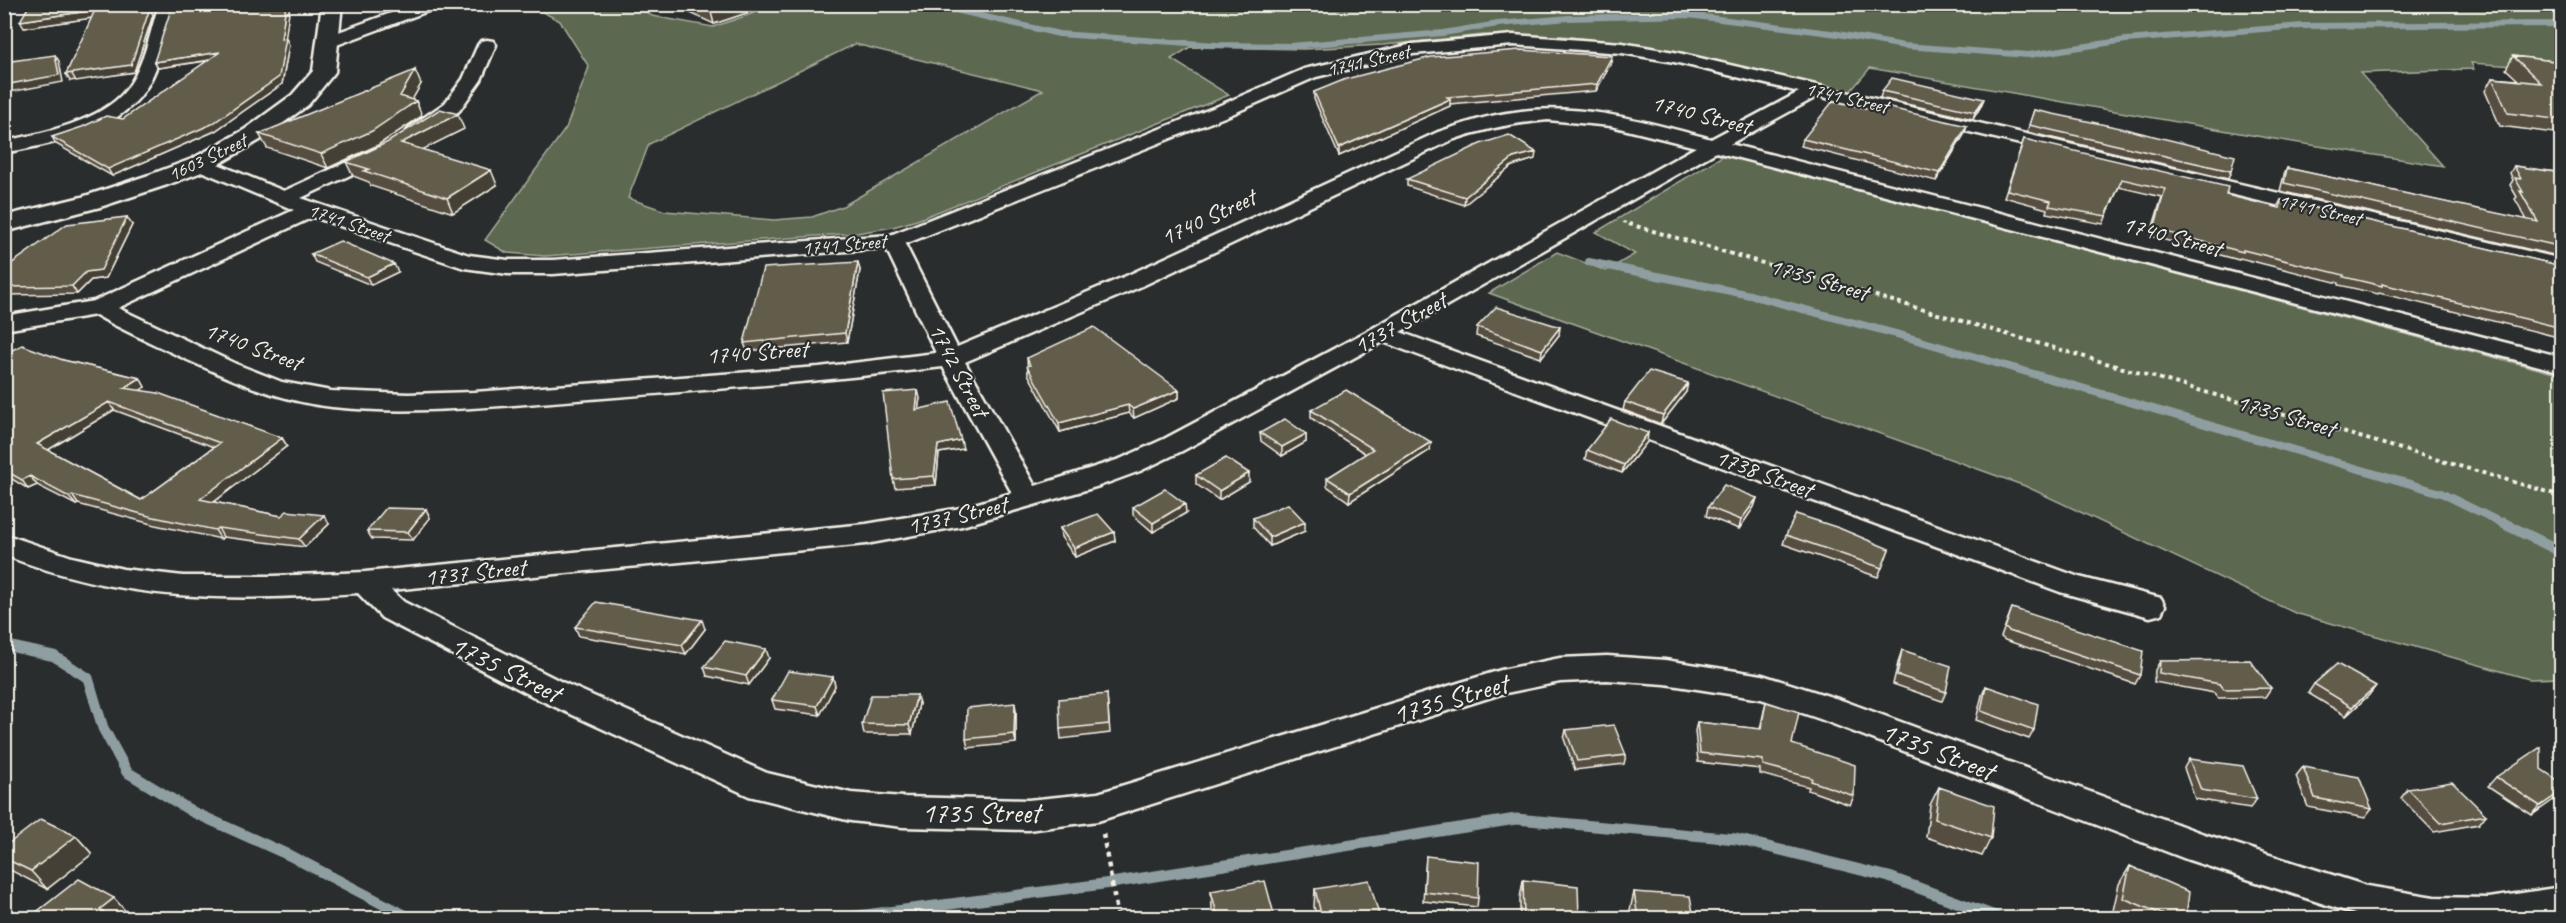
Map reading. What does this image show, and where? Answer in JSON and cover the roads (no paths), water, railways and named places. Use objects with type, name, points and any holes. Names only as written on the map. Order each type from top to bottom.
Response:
[{"type":"street","points":[[4,147],[66,131],[108,114],[131,98],[142,79],[167,4]]},
{"type":"street","name":"1603 Street","points":[[4,224],[91,202],[201,164],[252,135],[300,100],[324,72],[332,4]]},
{"type":"street","points":[[328,42],[432,4]]},
{"type":"street","name":"1741 Street","points":[[201,164],[312,210],[464,261],[509,268],[554,267],[892,241],[1225,110],[1310,73],[1413,49],[1514,40],[1622,48],[1674,57],[2562,266]]},
{"type":"street","points":[[285,198],[356,167],[400,142],[452,107],[472,80],[487,45]]},
{"type":"street","name":"1737 Street","points":[[4,544],[43,559],[123,579],[205,587],[291,586],[365,582],[866,534],[962,517],[1130,465],[1173,445],[1381,333],[1595,214],[1713,145],[1816,90]]},
{"type":"street","name":"1740 Street","points":[[100,307],[127,323],[227,369],[275,388],[331,399],[408,402],[474,400],[819,374],[951,359],[1134,281],[1477,123],[1510,116],[1583,116],[1616,121],[1713,145],[2562,365]]},
{"type":"street","points":[[4,322],[100,307],[312,210]]},
{"type":"street","name":"1742 Street","points":[[892,241],[951,359],[1028,498]]},
{"type":"street","name":"1738 Street","points":[[1381,333],[2071,585],[2150,606]]},
{"type":"street","name":"1735 Street","points":[[365,582],[393,610],[551,691],[761,786],[851,807],[903,812],[1028,815],[1098,807],[1501,682],[1560,670],[1618,669],[1665,672],[1762,687],[1833,710],[2199,848],[2367,902],[2434,914],[2489,915],[2562,903]]},
{"type":"waterway","points":[[930,4],[1059,34],[1217,45],[1291,46],[1443,33],[1498,24],[1569,18],[1688,15],[1838,34],[1904,46],[2029,55],[2126,40],[2302,26],[2562,24]]},
{"type":"waterway","points":[[1589,262],[1750,295],[1900,335],[2441,493],[2506,525]]},
{"type":"waterway","points":[[2503,523],[2562,552]]},
{"type":"waterway","points":[[4,645],[54,656],[88,678],[103,728],[127,772],[193,812],[293,857],[410,918]]},
{"type":"waterway","points":[[842,918],[1111,883],[1516,819],[1736,839],[1889,877],[2000,918]]}]
